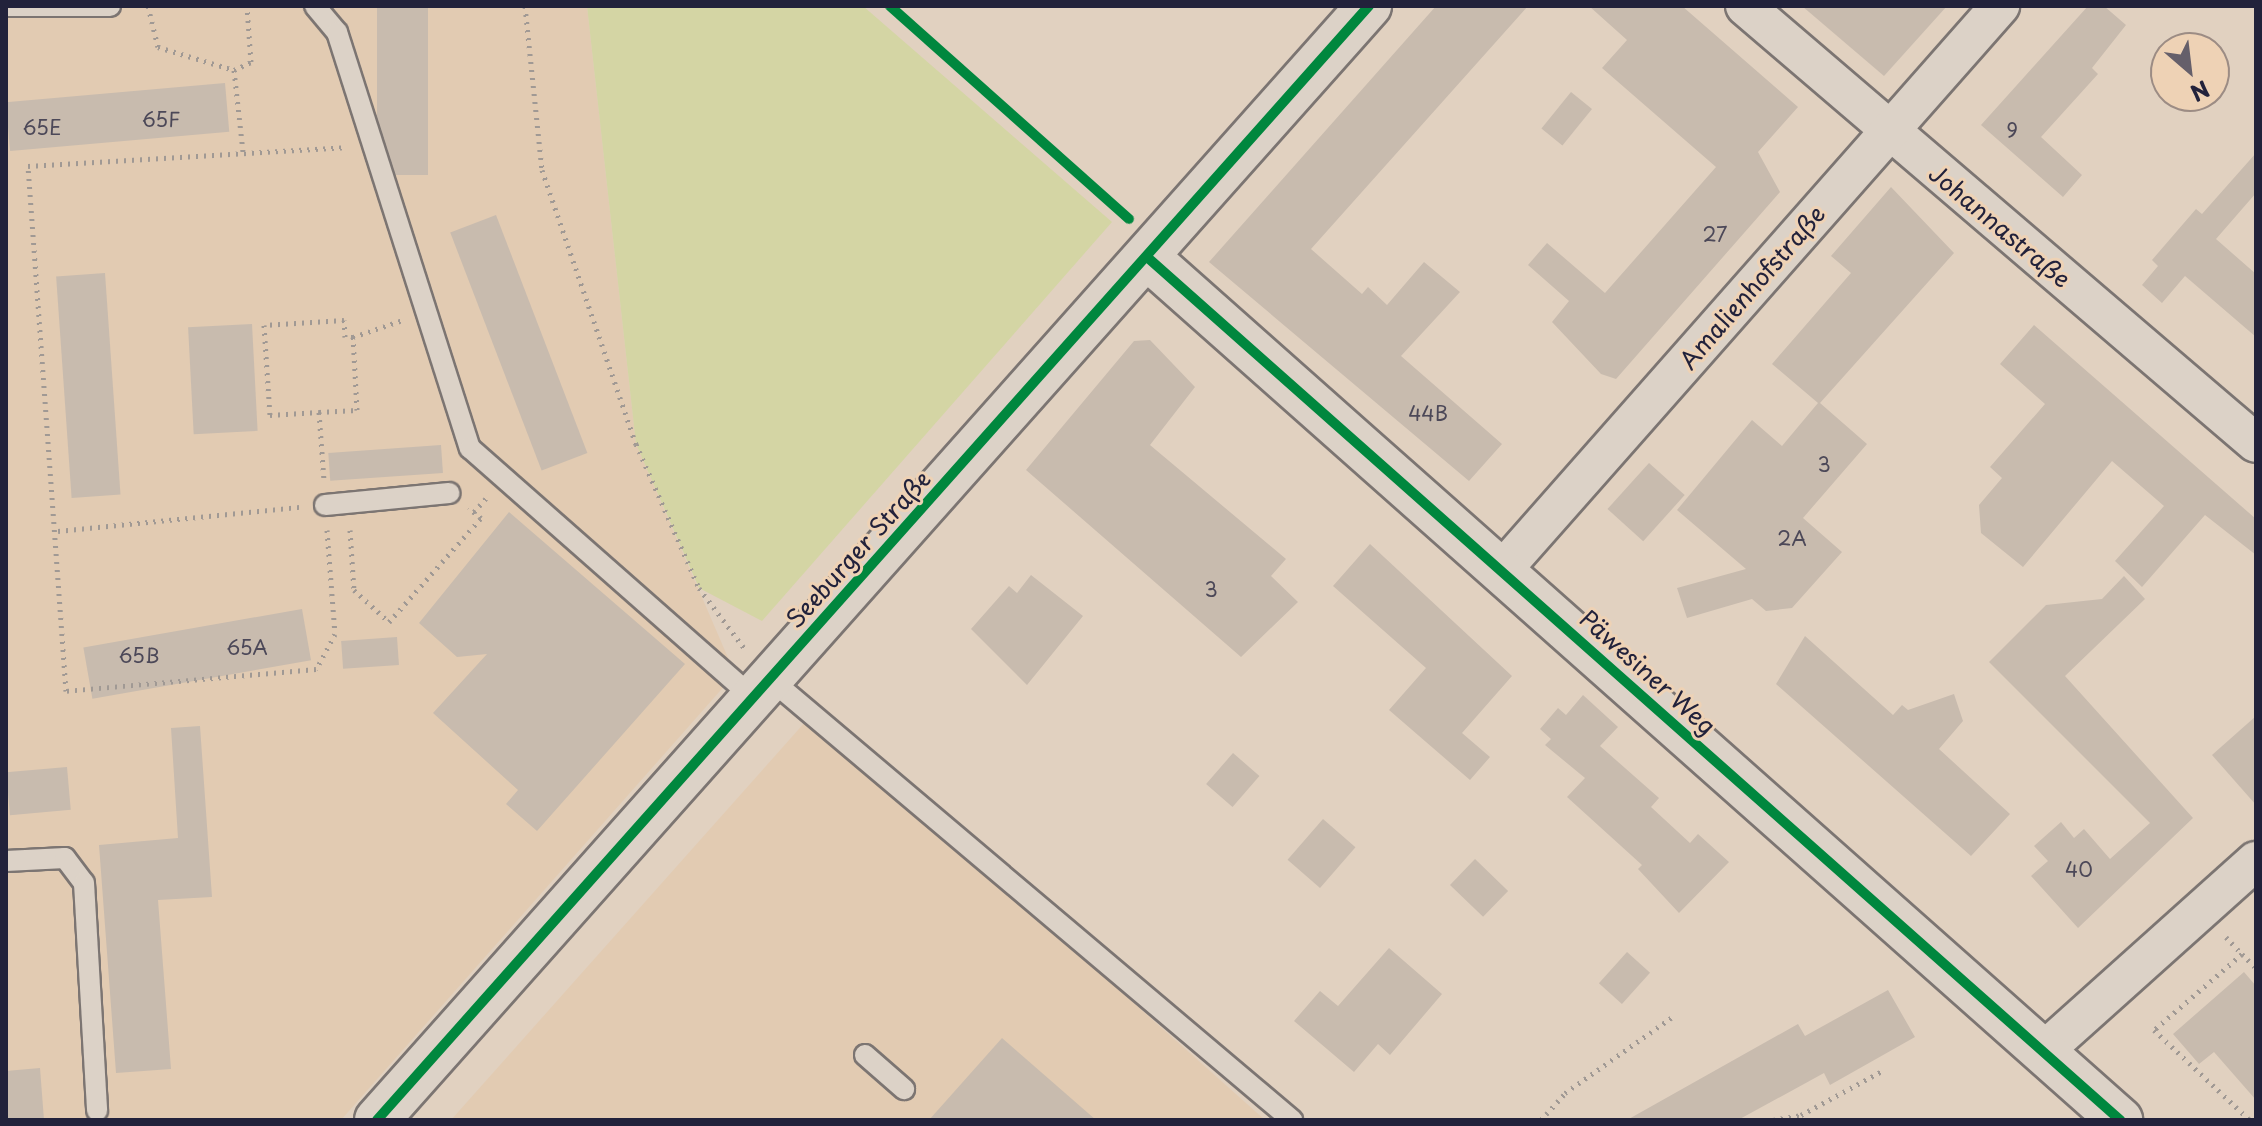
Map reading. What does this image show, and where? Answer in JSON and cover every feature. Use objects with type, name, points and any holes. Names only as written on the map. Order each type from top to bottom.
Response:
[{"type":"street","name":"Seeburger Straße","points":[[377,1120],[756,675],[1147,257],[1369,6]]},
{"type":"street","name":"Johannastraße","points":[[1745,6],[2256,443]]},
{"type":"street","name":"Amalienhofstraße","points":[[1504,568],[2000,6]]},
{"type":"street","name":"Päwesiner Weg","points":[[1147,257],[1504,568],[2120,1120]]},
{"type":"street","points":[[2045,1050],[2256,861]]},
{"type":"lane","points":[[7,6],[110,6]]},
{"type":"lane","points":[[315,6],[337,32],[470,448],[756,675],[1292,1120]]},
{"type":"lane","points":[[325,505],[449,493]]},
{"type":"lane","points":[[6,861],[65,858],[84,883],[97,1111]]},
{"type":"lane","points":[[865,1055],[904,1089]]},
{"type":"path","points":[[148,6],[158,47],[234,70],[251,62],[247,6]]},
{"type":"path","points":[[525,6],[542,170],[636,444],[699,588],[756,675]]},
{"type":"path","points":[[234,70],[243,152]]},
{"type":"path","points":[[319,412],[335,634],[316,669],[66,691],[58,531],[28,166],[374,145]]},
{"type":"path","points":[[353,337],[357,410],[270,415],[264,325],[344,320],[345,337],[353,337],[427,313]]},
{"type":"path","points":[[377,500],[350,530],[354,590],[389,622],[481,518],[449,493]]},
{"type":"path","points":[[58,531],[325,505]]},
{"type":"path","points":[[2225,937],[2256,968]]},
{"type":"path","points":[[2242,954],[2154,1030],[2250,1120]]},
{"type":"path","points":[[1541,1120],[1565,1093],[1675,1015]]},
{"type":"path","points":[[1773,1120],[1801,1115],[1884,1070]]},
{"type":"shaded area","points":[[6,6],[587,6],[636,444],[735,674],[341,1120],[6,1120]]},
{"type":"shaded area","points":[[806,721],[1062,939],[1265,1120],[451,1120]]},
{"type":"green space","points":[[587,6],[863,6],[1112,222],[762,621],[699,588],[636,444]]},
{"type":"building","points":[[377,6],[428,6],[428,175],[377,175]]},
{"type":"building","points":[[1436,6],[1528,6],[1311,249],[1362,294],[1368,287],[1387,305],[1424,262],[1460,292],[1401,356],[1502,444],[1469,481],[1209,262]]},
{"type":"building","points":[[1589,6],[1682,6],[1798,107],[1758,152],[1780,192],[1616,379],[1601,374],[1552,322],[1569,301],[1528,265],[1547,243],[1605,293],[1716,167],[1602,68],[1627,40]]},
{"type":"building","points":[[1802,6],[1947,6],[1884,76]]},
{"type":"building","points":[[2088,6],[2104,6],[2126,25],[2092,68],[2098,74],[2041,137],[2082,175],[2063,197],[1981,125]]},
{"type":"building","points":[[225,83],[229,132],[10,151],[6,102]]},
{"type":"building","points":[[1571,92],[1592,109],[1562,146],[1541,129]]},
{"type":"building","points":[[2256,153],[2256,193],[2216,239],[2256,274],[2256,337],[2185,276],[2162,303],[2142,285],[2158,266],[2152,260],[2196,209],[2202,214]]},
{"type":"building","points":[[1891,187],[1954,253],[1820,403],[1867,444],[1803,518],[1842,552],[1792,608],[1766,611],[1752,599],[1687,618],[1677,588],[1746,569],[1677,510],[1752,420],[1782,446],[1818,403],[1772,364],[1851,273],[1831,256]]},
{"type":"building","points":[[496,215],[587,453],[542,471],[450,233]]},
{"type":"building","points":[[105,273],[120,494],[72,498],[56,276]]},
{"type":"building","points":[[252,324],[258,431],[194,434],[188,327]]},
{"type":"building","points":[[2034,325],[2256,519],[2256,555],[2205,515],[2142,587],[2115,561],[2164,506],[2112,461],[2023,567],[1981,533],[1979,505],[2002,478],[1990,467],[2045,404],[2000,364]]},
{"type":"building","points":[[1150,340],[1195,387],[1150,445],[1286,559],[1271,576],[1298,602],[1241,657],[1026,470],[1134,341]]},
{"type":"building","points":[[441,445],[443,473],[330,481],[328,453]]},
{"type":"building","points":[[1649,463],[1685,495],[1643,541],[1608,509]]},
{"type":"building","points":[[509,512],[685,664],[537,831],[506,804],[518,790],[433,713],[487,654],[457,657],[419,623]]},
{"type":"building","points":[[1370,544],[1512,676],[1462,733],[1490,757],[1470,780],[1389,710],[1426,668],[1333,586]]},
{"type":"building","points":[[1031,575],[1083,616],[1027,685],[971,629],[1009,586],[1017,593]]},
{"type":"building","points":[[2124,576],[2145,599],[2065,676],[2193,818],[2078,928],[2031,876],[2048,861],[2034,846],[2061,822],[2074,838],[2084,829],[2110,859],[2150,823],[1989,662],[2046,605],[2102,599]]},
{"type":"building","points":[[302,609],[311,660],[92,699],[83,648]]},
{"type":"building","points":[[1805,636],[1893,715],[1902,705],[1908,710],[1954,694],[1963,721],[1939,749],[2010,814],[1971,856],[1776,684]]},
{"type":"building","points":[[397,637],[399,665],[343,669],[341,641]]},
{"type":"building","points":[[1583,695],[1618,727],[1600,746],[1659,798],[1651,807],[1690,843],[1698,834],[1729,862],[1679,913],[1638,869],[1642,865],[1567,797],[1585,778],[1545,745],[1551,739],[1540,729],[1558,708],[1566,715]]},
{"type":"building","points":[[2256,716],[2256,805],[2212,755]]},
{"type":"building","points":[[200,726],[212,897],[158,900],[171,1069],[116,1073],[99,845],[178,838],[171,728]]},
{"type":"building","points":[[1233,753],[1259,776],[1233,807],[1206,784]]},
{"type":"building","points":[[67,767],[71,810],[10,815],[6,772]]},
{"type":"building","points":[[1323,819],[1355,847],[1320,888],[1288,860]]},
{"type":"building","points":[[1475,859],[1508,891],[1483,917],[1450,885]]},
{"type":"building","points":[[1389,948],[1442,994],[1390,1055],[1378,1044],[1354,1072],[1294,1021],[1320,991],[1338,1006]]},
{"type":"building","points":[[1627,952],[1650,973],[1622,1004],[1599,983]]},
{"type":"building","points":[[2244,972],[2256,986],[2256,1100],[2214,1052],[2199,1064],[2173,1034]]},
{"type":"building","points":[[1888,990],[1915,1037],[1830,1085],[1824,1073],[1738,1120],[1627,1120],[1798,1024],[1805,1036]]},
{"type":"building","points":[[1002,1038],[1096,1120],[929,1120]]},
{"type":"building","points":[[40,1068],[44,1120],[6,1120],[6,1071]]},
{"type":"cycle path","points":[[890,6],[1129,219]]},
{"type":"cycle path","points":[[377,1120],[1369,6]]},
{"type":"cycle path","points":[[1147,257],[2120,1120]]}]
